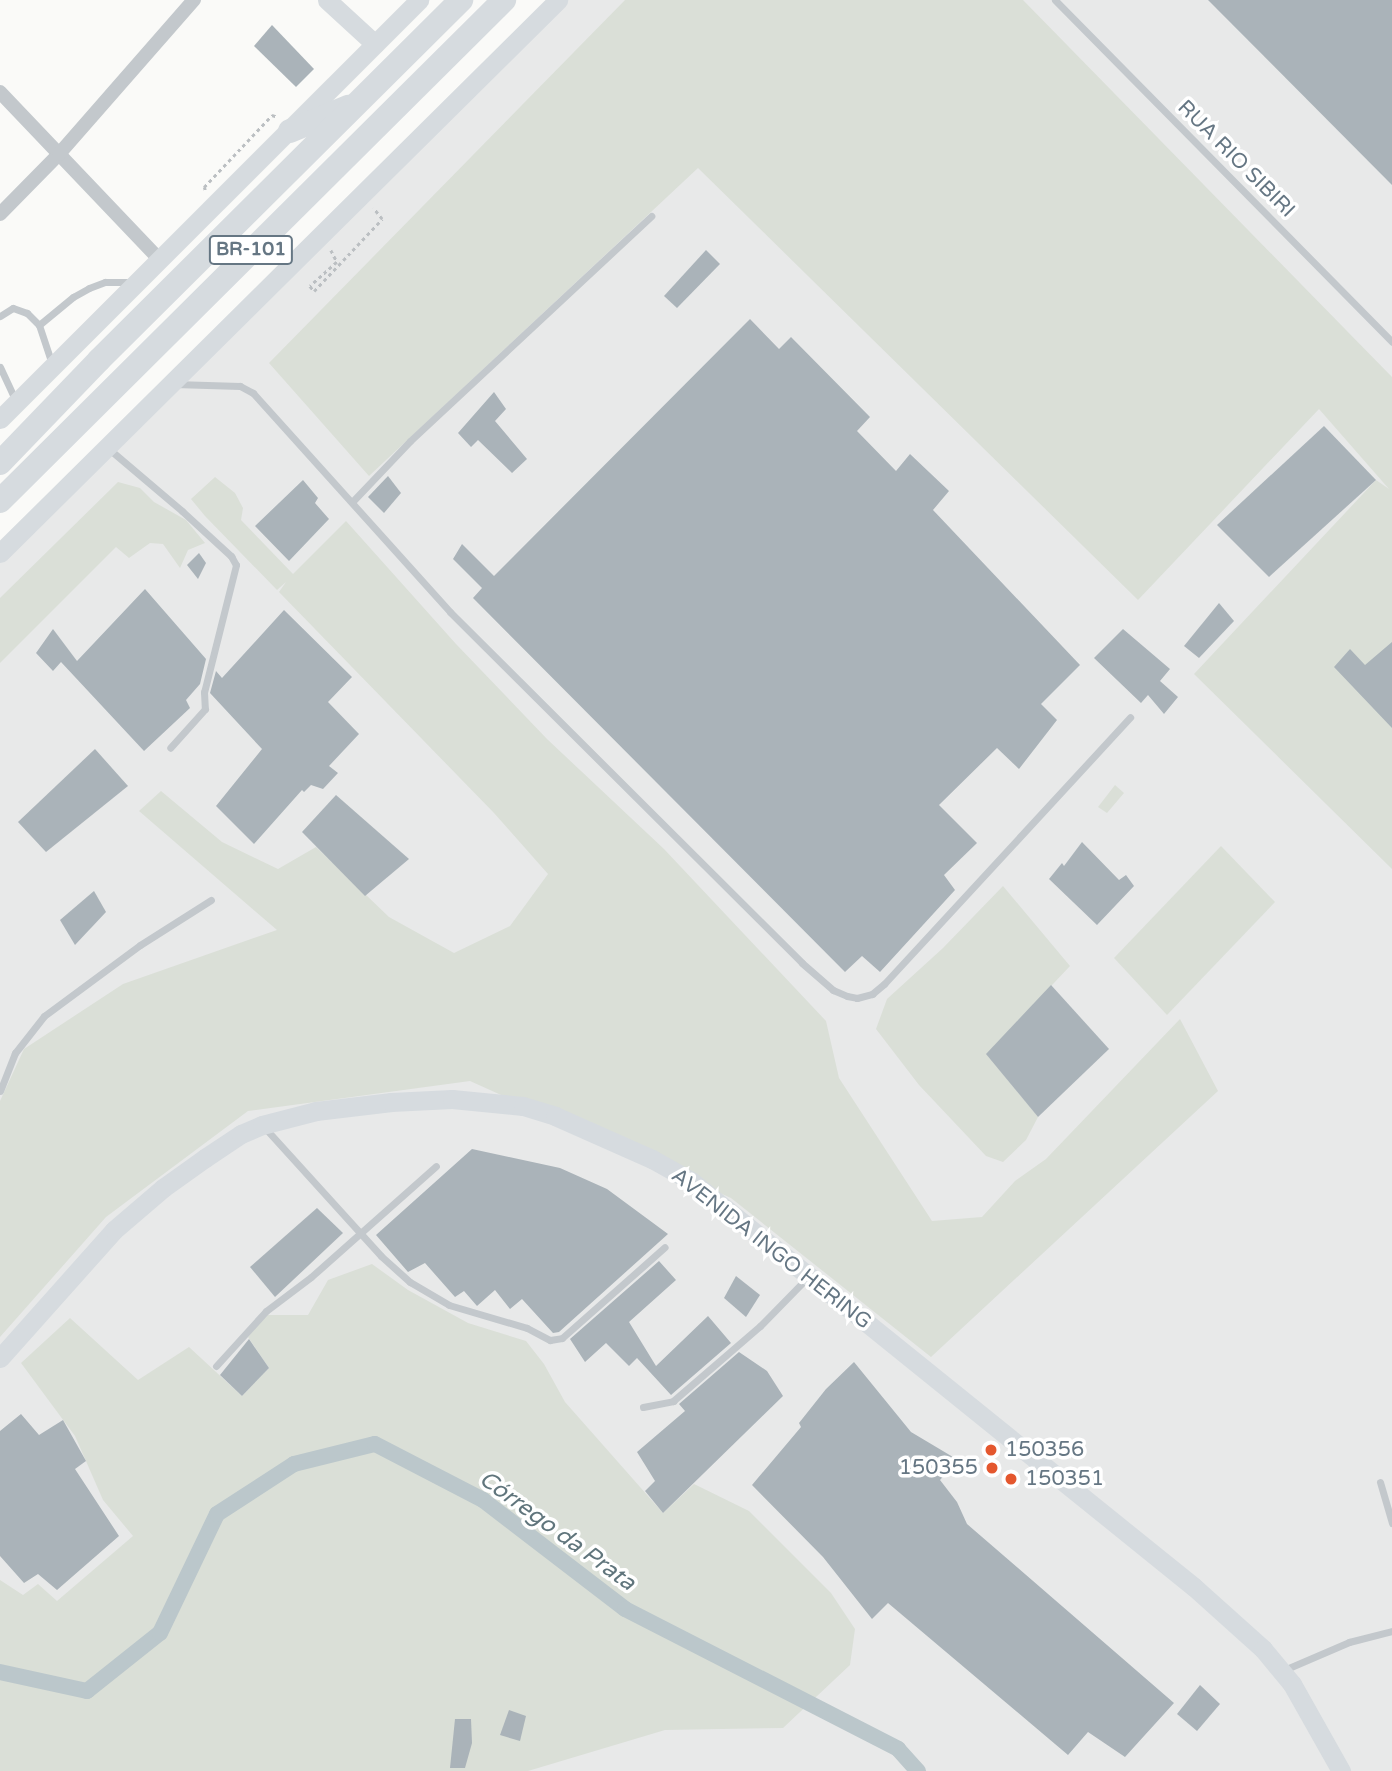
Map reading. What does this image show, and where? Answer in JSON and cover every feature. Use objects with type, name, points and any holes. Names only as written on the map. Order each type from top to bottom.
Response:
[{"type":"highway","name":"BR-101","points":[[0,463],[99,360],[461,0]]},
{"type":"highway","name":"BR-101","points":[[0,502],[504,0]]},
{"type":"highway","points":[[289,131],[358,103]]},
{"type":"main road","points":[[327,0],[375,44]]},
{"type":"main road","points":[[0,419],[161,261],[418,0]]},
{"type":"main road","points":[[0,553],[558,0]]},
{"type":"main road","name":"AVENIDA INGO HERING","points":[[0,1358],[114,1230],[195,1166],[241,1134],[262,1125],[316,1111],[391,1102],[452,1099],[523,1106],[568,1121],[691,1181],[1194,1587],[1263,1649],[1281,1671],[1312,1715],[1341,1771]]},
{"type":"street","points":[[0,214],[59,154],[194,0]]},
{"type":"street","points":[[0,92],[161,261]]},
{"type":"lane","name":"RUA RIO SIBIRI","points":[[1055,0],[1392,342]]},
{"type":"lane","points":[[352,502],[410,441],[650,216]]},
{"type":"lane","points":[[39,325],[73,297],[89,288],[105,282],[139,282]]},
{"type":"lane","points":[[0,316],[13,308],[27,313],[39,325],[52,366]]},
{"type":"lane","points":[[0,367],[17,403]]},
{"type":"lane","points":[[172,384],[246,388],[450,612],[802,962],[833,990],[847,996],[857,998],[872,994],[884,984],[1130,717]]},
{"type":"lane","points":[[107,448],[183,511],[232,556],[236,565],[204,692],[205,709],[170,748]]},
{"type":"lane","points":[[0,1091],[15,1053],[44,1016],[140,945],[211,900]]},
{"type":"lane","points":[[262,1125],[360,1233],[410,1282],[449,1305],[527,1328],[556,1340],[665,1247]]},
{"type":"lane","points":[[216,1366],[266,1311],[312,1277],[436,1166]]},
{"type":"lane","points":[[643,1407],[673,1401],[760,1326],[809,1277]]},
{"type":"lane","points":[[1380,1482],[1392,1523]]},
{"type":"lane","points":[[1281,1671],[1349,1642],[1392,1631]]},
{"type":"path","points":[[346,258],[383,218],[360,196]]},
{"type":"shaded area","points":[[552,0],[1392,0],[1392,1771],[0,1771],[0,554]]},
{"type":"shaded area","points":[[625,0],[1023,0],[1392,377],[1392,869],[1194,674],[1376,480],[1389,489],[1319,409],[1138,600],[698,168],[369,476],[269,363]]},
{"type":"shaded area","points":[[215,477],[235,493],[243,508],[241,520],[293,574],[346,521],[456,644],[547,739],[664,849],[826,1021],[839,1078],[932,1221],[982,1217],[1015,1181],[1046,1159],[1180,1019],[1218,1091],[931,1357],[731,1198],[470,1081],[248,1111],[106,1217],[0,1337],[0,1101],[24,1049],[123,984],[277,930],[139,811],[161,791],[222,842],[278,869],[316,847],[389,917],[454,953],[510,926],[548,874],[494,813],[279,592],[286,582],[277,590],[205,516],[191,499]]},
{"type":"shaded area","points":[[118,482],[140,488],[154,502],[186,520],[205,543],[188,550],[180,568],[163,544],[150,543],[129,558],[116,547],[0,663],[0,598]]},
{"type":"shaded area","points":[[1115,785],[1124,793],[1107,813],[1098,807]]},
{"type":"shaded area","points":[[1221,846],[1275,902],[1167,1015],[1114,958]]},
{"type":"shaded area","points":[[1003,886],[1070,966],[987,1054],[1038,1117],[1026,1140],[1003,1162],[986,1156],[919,1085],[876,1029],[887,999],[943,948]]},
{"type":"shaded area","points":[[372,1264],[408,1290],[468,1323],[526,1341],[544,1364],[565,1402],[663,1513],[694,1484],[749,1511],[831,1593],[855,1629],[850,1665],[783,1728],[665,1730],[528,1771],[0,1771],[0,1580],[23,1595],[38,1584],[57,1601],[133,1536],[103,1500],[75,1436],[21,1363],[70,1318],[138,1380],[189,1347],[242,1396],[269,1368],[248,1337],[265,1315],[308,1315],[328,1280]]},
{"type":"building","points":[[1208,0],[1392,0],[1392,185]]},
{"type":"building","points":[[272,25],[314,69],[296,87],[254,46]]},
{"type":"building","points":[[706,250],[720,264],[677,308],[664,296]]},
{"type":"building","points":[[750,319],[779,349],[791,337],[870,417],[857,431],[896,471],[910,454],[949,491],[933,510],[1080,665],[1041,704],[1057,720],[1019,769],[997,748],[939,805],[977,843],[944,875],[955,890],[880,972],[862,956],[845,972],[473,598],[482,588],[453,559],[462,544],[494,576]]},
{"type":"building","points":[[494,392],[506,409],[495,421],[527,459],[512,473],[478,440],[471,447],[458,433]]},
{"type":"building","points":[[1324,426],[1376,480],[1269,577],[1217,525]]},
{"type":"building","points":[[388,476],[401,493],[384,513],[368,497]]},
{"type":"building","points":[[303,480],[318,498],[315,503],[329,519],[289,561],[255,526]]},
{"type":"building","points":[[199,553],[206,563],[198,579],[187,565]]},
{"type":"building","points":[[145,589],[206,659],[200,684],[186,700],[190,708],[144,751],[61,662],[53,671],[36,653],[53,629],[77,661]]},
{"type":"building","points":[[1219,603],[1234,621],[1199,658],[1184,646]]},
{"type":"building","points":[[284,610],[352,677],[328,702],[359,734],[329,766],[338,773],[323,789],[311,785],[304,792],[302,790],[254,844],[216,806],[262,749],[210,693],[216,671],[222,678]]},
{"type":"building","points":[[1123,629],[1170,669],[1160,681],[1178,697],[1164,714],[1148,695],[1141,703],[1094,658]]},
{"type":"building","points":[[1392,642],[1392,728],[1334,667],[1350,649],[1365,665]]},
{"type":"building","points":[[95,749],[128,786],[46,852],[18,822]]},
{"type":"building","points":[[336,795],[409,859],[365,896],[302,832]]},
{"type":"building","points":[[1082,842],[1119,880],[1126,875],[1134,886],[1097,925],[1049,879],[1062,863],[1064,866]]},
{"type":"building","points":[[94,891],[106,912],[75,945],[60,920]]},
{"type":"building","points":[[1051,985],[1109,1049],[1038,1117],[986,1054]]},
{"type":"building","points":[[472,1149],[560,1168],[607,1189],[668,1234],[559,1332],[553,1333],[522,1299],[510,1309],[495,1290],[477,1306],[464,1291],[455,1297],[425,1263],[408,1272],[376,1235]]},
{"type":"building","points":[[317,1208],[343,1233],[275,1297],[250,1267]]},
{"type":"building","points":[[659,1261],[676,1280],[629,1322],[656,1366],[708,1316],[731,1343],[671,1395],[637,1358],[629,1366],[606,1343],[585,1362],[570,1339]]},
{"type":"building","points":[[736,1276],[760,1295],[746,1317],[724,1298]]},
{"type":"building","points":[[249,1339],[269,1368],[242,1396],[220,1375]]},
{"type":"building","points":[[739,1352],[767,1371],[783,1396],[663,1513],[645,1491],[655,1481],[637,1452],[685,1411],[679,1404]]},
{"type":"building","points":[[854,1362],[911,1432],[958,1460],[940,1480],[957,1502],[967,1524],[1174,1703],[1125,1757],[1088,1732],[1068,1755],[888,1603],[872,1619],[823,1557],[752,1485],[801,1427],[799,1423],[826,1389]]},
{"type":"building","points":[[21,1414],[39,1435],[63,1420],[86,1461],[75,1469],[119,1536],[57,1590],[38,1574],[24,1583],[0,1556],[0,1431]]},
{"type":"building","points":[[1200,1685],[1220,1704],[1197,1731],[1177,1714]]},
{"type":"building","points":[[509,1710],[526,1716],[520,1741],[500,1735]]},
{"type":"building","points":[[455,1719],[471,1719],[472,1743],[465,1768],[450,1768]]},
{"type":"waterway","name":"Córrego da Prata","points":[[0,1672],[87,1691],[160,1633],[217,1514],[294,1464],[375,1444],[483,1500],[625,1609],[898,1749],[918,1771]]},
{"type":"place","name":"150356","points":[[991,1450]]},
{"type":"place","name":"150355","points":[[992,1468]]},
{"type":"place","name":"150351","points":[[1011,1479]]}]
